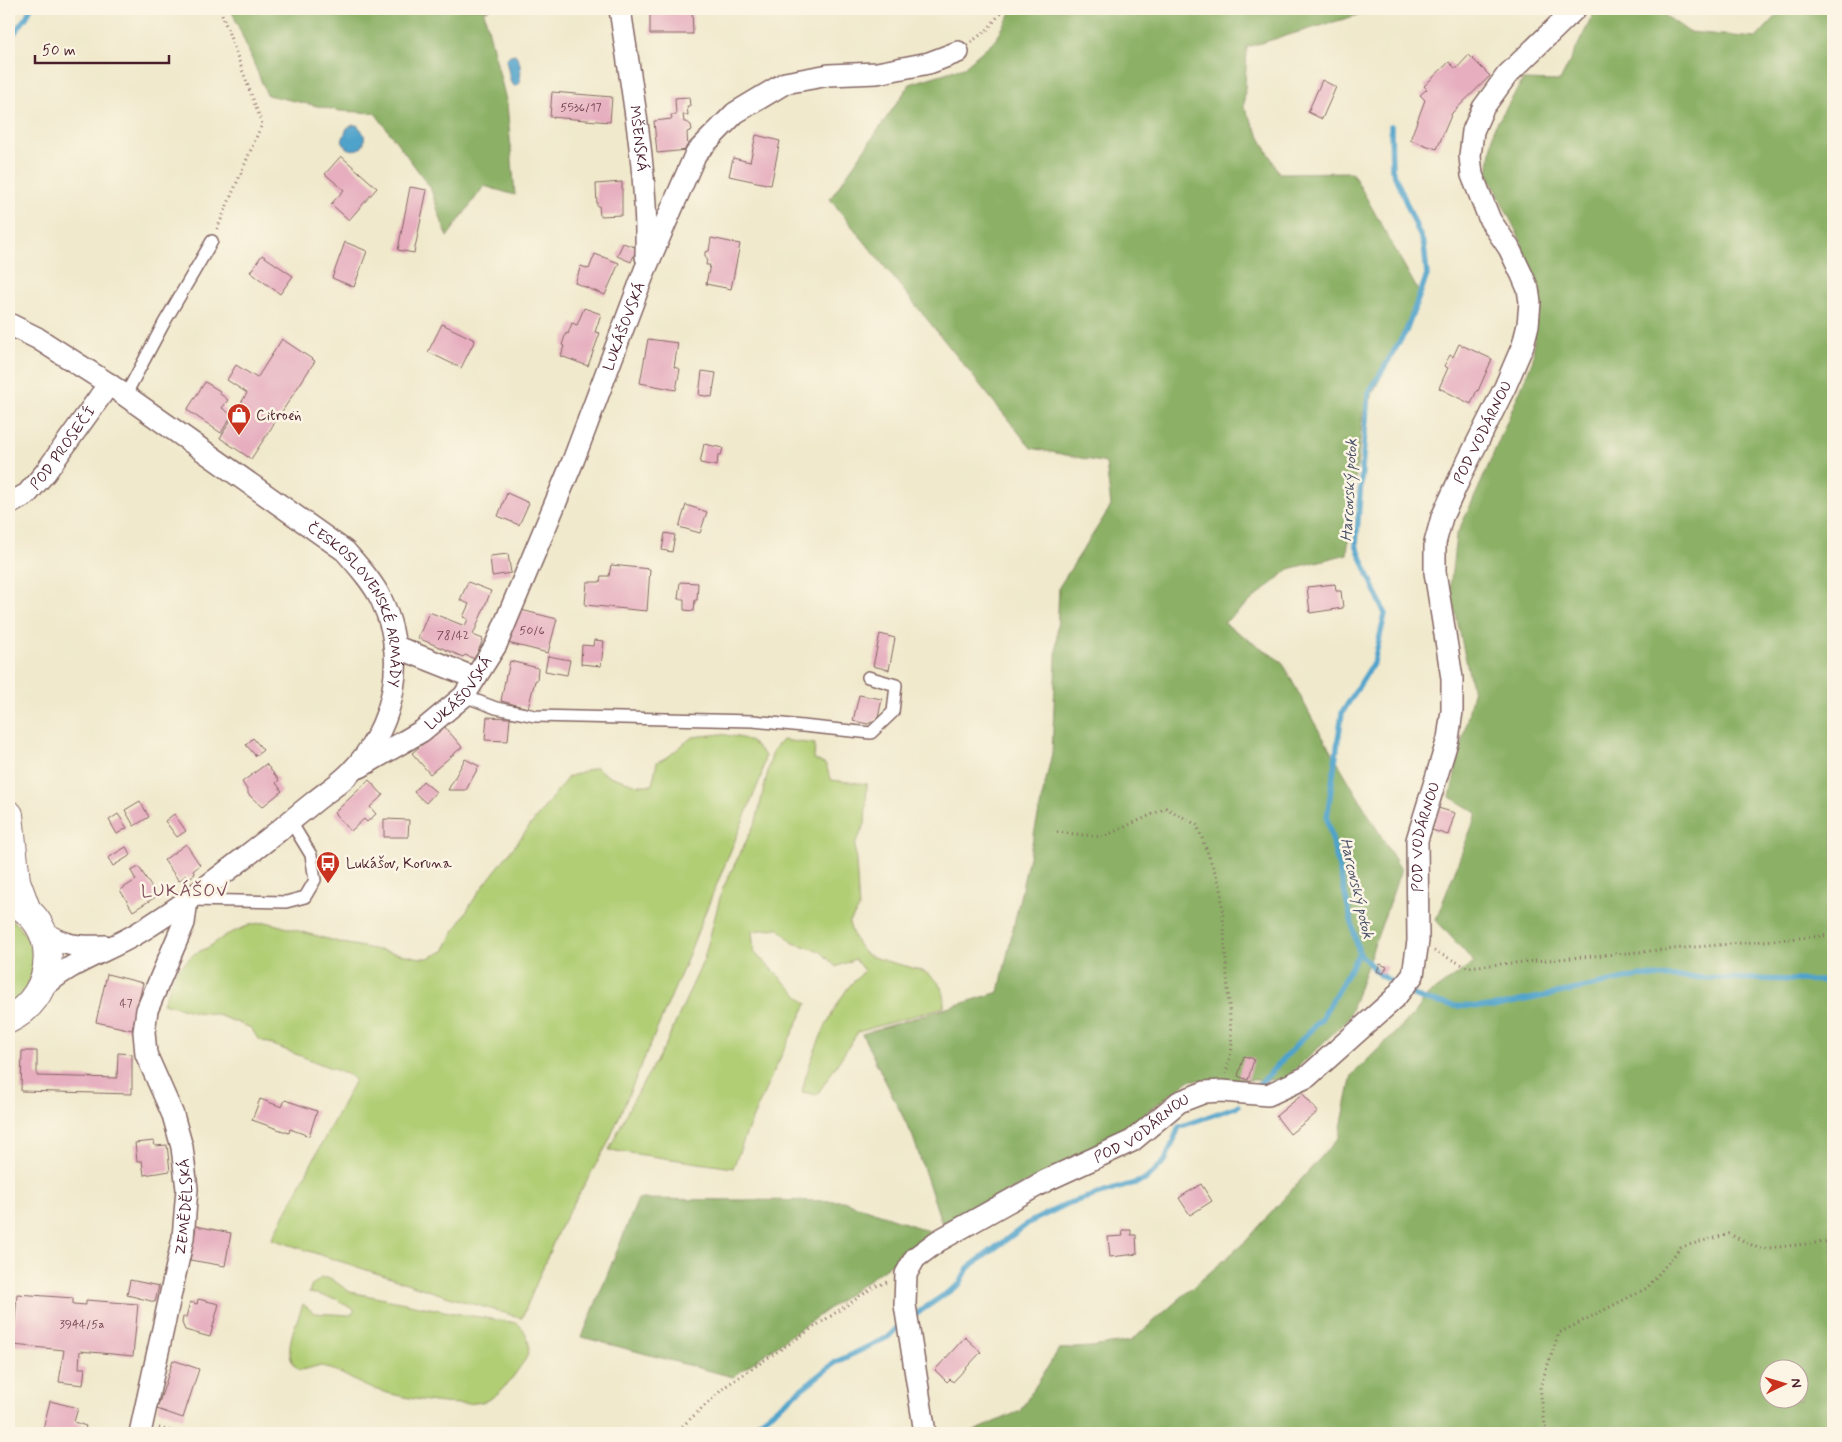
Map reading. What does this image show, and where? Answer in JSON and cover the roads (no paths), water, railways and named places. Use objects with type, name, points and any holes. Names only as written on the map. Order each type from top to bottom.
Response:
[{"type":"main road","points":[[9,815],[16,881],[26,914]]},
{"type":"main road","name":"ČESKOSLOVENSKÉ ARMÁDY","points":[[9,1019],[19,1014],[31,1003],[41,990],[46,976],[48,960],[46,944],[26,914]]},
{"type":"street","name":"MŠENSKÁ","points":[[620,9],[638,133],[647,220],[645,270]]},
{"type":"street","name":"POD VODÁRNOU","points":[[925,1433],[905,1305],[906,1274],[915,1258],[938,1241],[1047,1180],[1132,1141],[1179,1102],[1205,1092],[1268,1095],[1306,1077],[1402,988],[1413,975],[1418,941],[1417,840],[1448,739],[1452,711],[1452,678],[1435,572],[1435,543],[1442,517],[1505,387],[1523,345],[1528,324],[1530,302],[1528,289],[1522,275],[1490,220],[1472,176],[1470,156],[1473,131],[1483,108],[1507,75],[1575,9]]},
{"type":"street","name":"LUKÁŠOVSKÁ","points":[[350,774],[422,732],[470,687],[496,645],[574,461],[645,270],[696,153],[735,113],[785,83],[829,75],[877,73],[929,63],[958,52]]},
{"type":"street","name":"ČESKOSLOVENSKÉ ARMÁDY","points":[[9,324],[37,338],[117,390],[345,551],[367,576],[380,597],[390,619],[394,646],[395,688],[388,713],[370,749],[350,774],[291,822],[187,900],[138,934],[67,968],[41,990]]},
{"type":"street","name":"POD PROSEČÍ","points":[[10,503],[27,494],[117,390]]},
{"type":"street","points":[[394,646],[470,687]]},
{"type":"street","name":"ZEMĚDĚLSKÁ","points":[[140,1433],[183,1238],[187,1189],[182,1147],[173,1115],[146,1054],[144,1032],[147,1010],[184,923],[187,900]]},
{"type":"street","name":"ČESKOSLOVENSKÉ ARMÁDY","points":[[26,914],[60,942],[75,947],[113,946]]},
{"type":"lane","points":[[117,390],[164,324],[212,241]]},
{"type":"lane","points":[[470,687],[496,708],[535,716],[753,720],[871,733],[893,712],[896,685],[868,678]]},
{"type":"lane","points":[[187,900],[286,902],[305,897],[315,880],[311,855],[291,822]]},
{"type":"water","points":[[515,54],[521,71],[520,83],[516,87],[511,83],[506,60],[510,55]]},
{"type":"water","points":[[357,125],[363,133],[364,144],[359,149],[353,150],[348,148],[342,141],[347,128]]},
{"type":"waterway","points":[[9,40],[30,9]]},
{"type":"waterway","name":"Harcovský potok","points":[[1256,1088],[1322,1018],[1359,953],[1327,818],[1342,713],[1374,662],[1385,614],[1356,545],[1368,394],[1406,331],[1427,275],[1424,245],[1392,169],[1391,126]]},
{"type":"waterway","points":[[1359,953],[1380,975],[1399,986]]},
{"type":"waterway","points":[[1407,991],[1421,999],[1455,1006],[1492,1007],[1639,976],[1833,981]]},
{"type":"waterway","name":"Harcovský potok","points":[[916,1314],[960,1284],[968,1268],[1030,1222],[1069,1203],[1145,1180],[1165,1161],[1179,1127],[1238,1106]]},
{"type":"waterway","name":"Harcovský potok","points":[[745,1433],[836,1362],[888,1337],[900,1325]]},
{"type":"place","name":"Citroën","points":[[239,436]]},
{"type":"place","name":"Lukášov, Koruna","points":[[328,884]]},
{"type":"district","name":"LUKÁŠOV","points":[[185,890]]}]
